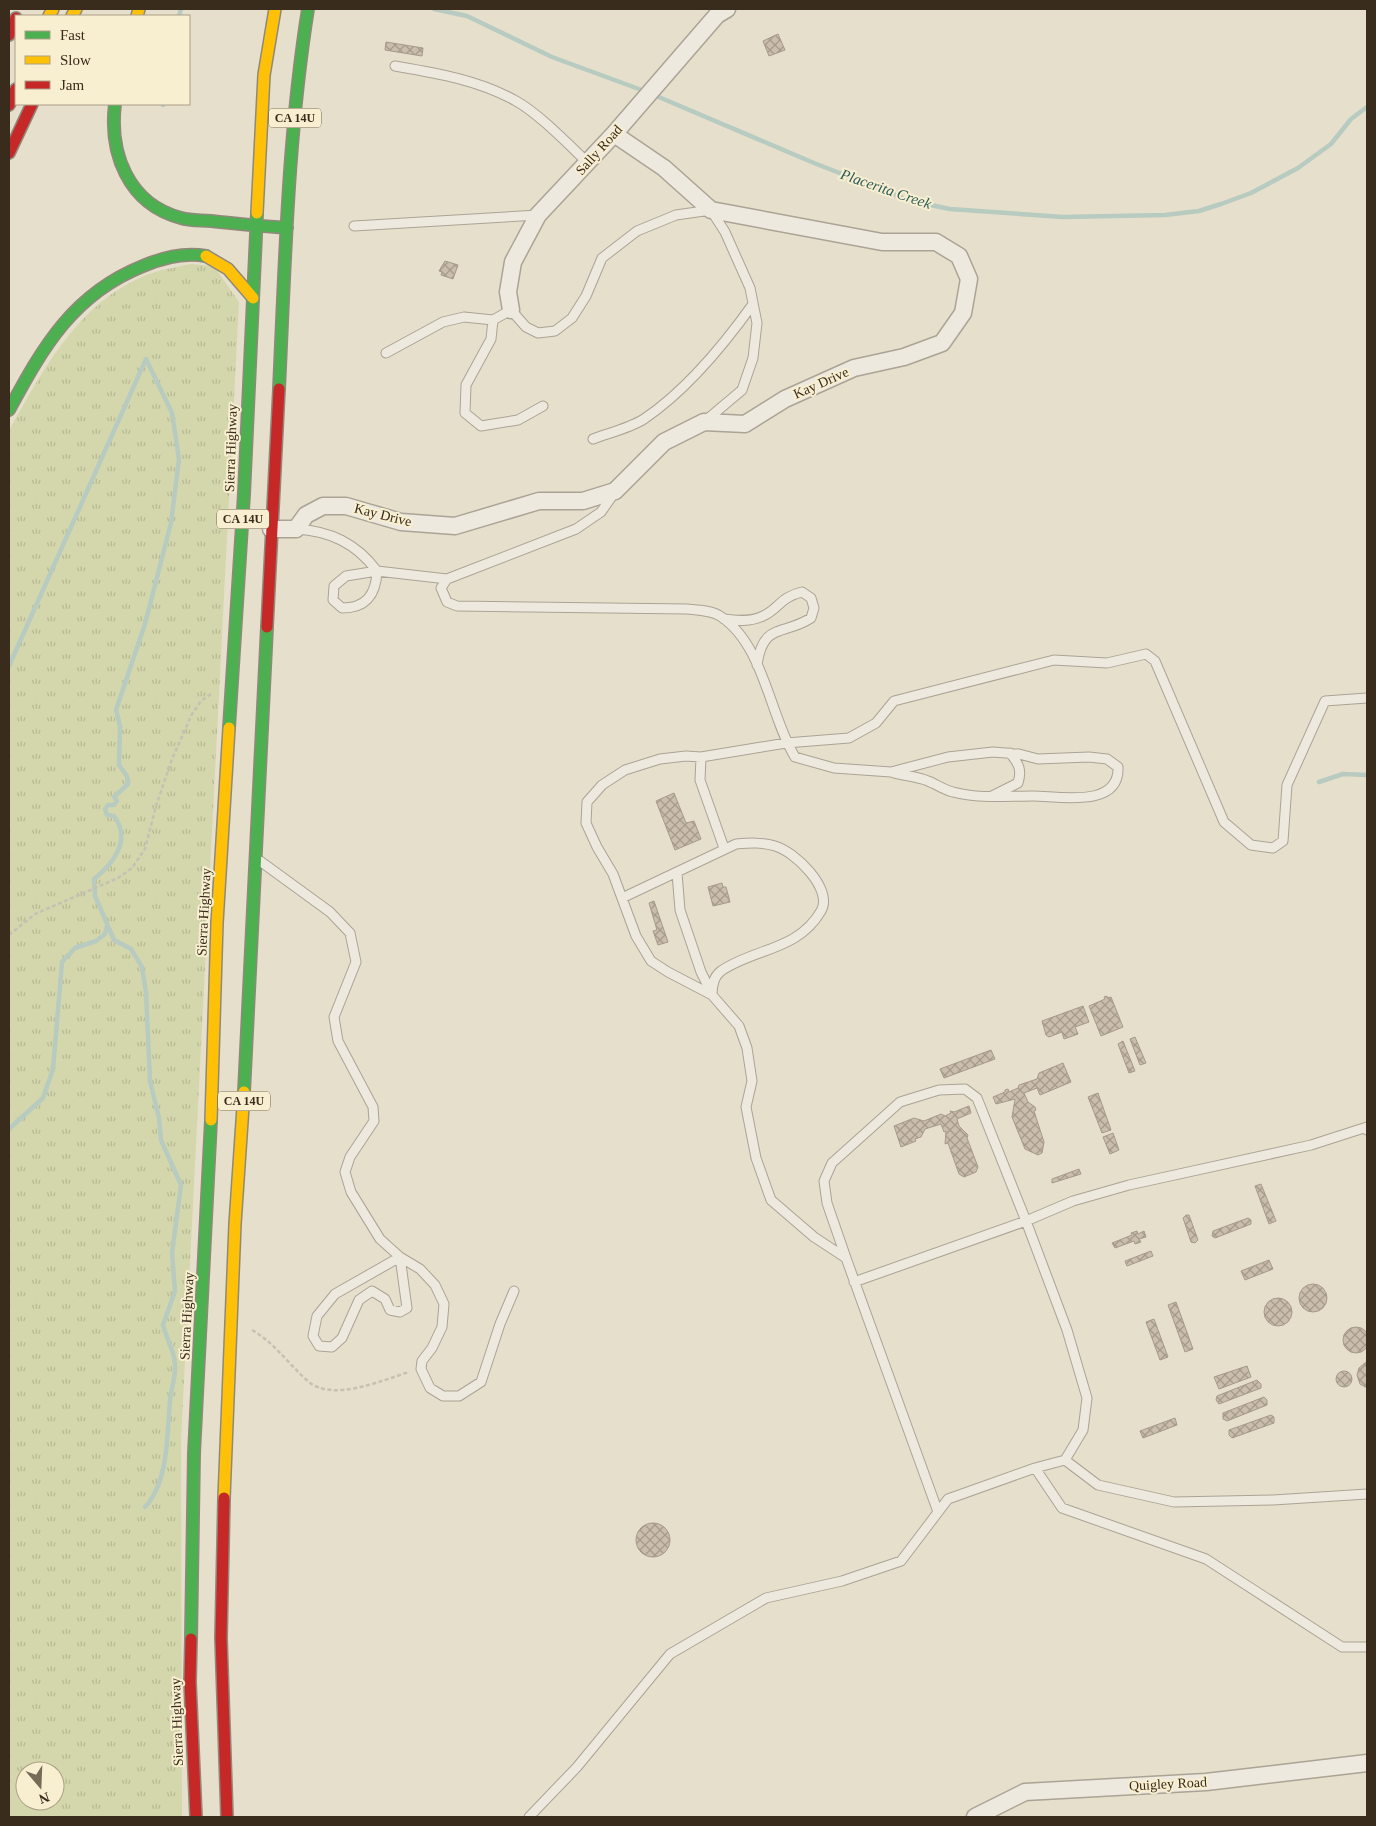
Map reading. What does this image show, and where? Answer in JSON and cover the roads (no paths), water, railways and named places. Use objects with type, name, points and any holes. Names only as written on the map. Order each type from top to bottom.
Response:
[{"type":"main road","name":"Sierra Highway","points":[[196,1817],[190,1682],[194,1453],[226,855],[232,690],[244,494],[264,75],[275,9]]},
{"type":"main road","name":"CA 14U","points":[[227,1817],[221,1638],[222,1552],[235,1224],[248,1030],[252,858],[287,228],[300,60],[308,9]]},
{"type":"main road","points":[[9,34],[15,21]]},
{"type":"main road","points":[[9,105],[15,91]]},
{"type":"main road","points":[[9,152],[32,105]]},
{"type":"main road","points":[[115,105],[112,120],[113,146],[122,170],[137,192],[157,208],[182,218],[287,228]]},
{"type":"main road","points":[[9,410],[50,340],[88,296],[112,281],[148,264],[173,256],[192,253],[208,256],[232,272],[253,298]]},
{"type":"street","name":"Sally Road","points":[[511,310],[508,292],[513,262],[538,216],[588,164],[717,15],[727,9]]},
{"type":"street","points":[[614,134],[664,168],[711,210]]},
{"type":"street","name":"Kay Drive","points":[[296,529],[306,515],[323,506],[346,506],[401,522],[455,526],[539,501],[583,501],[615,491],[664,442],[704,422],[745,424],[785,399],[854,368],[904,357],[942,343],[963,313],[969,279],[959,256],[936,242],[882,242],[711,210]]},
{"type":"street","points":[[271,529],[296,529]]},
{"type":"street","name":"Quigley Road","points":[[975,1817],[1024,1792],[1206,1782],[1367,1763]]},
{"type":"lane","points":[[395,66],[456,77],[517,101],[557,134],[588,164]]},
{"type":"lane","points":[[386,353],[443,322],[464,317],[493,320],[511,310],[526,327],[538,333],[555,330],[572,318],[586,296],[602,258],[637,231],[676,215],[711,210],[726,232],[750,288],[757,323],[753,358],[742,390],[704,422]]},
{"type":"lane","points":[[354,226],[538,216]]},
{"type":"lane","points":[[593,439],[642,420],[674,394],[729,336],[753,304]]},
{"type":"lane","points":[[493,320],[491,339],[466,385],[465,413],[481,426],[518,420],[543,406]]},
{"type":"lane","points":[[296,529],[318,530],[341,538],[360,553],[377,572],[376,582],[364,603],[354,608],[342,608],[333,600],[334,586],[346,576],[377,572],[448,579],[576,529],[602,512],[615,491]]},
{"type":"lane","points":[[448,579],[441,588],[442,595],[447,602],[457,606],[686,608],[704,610],[720,616],[737,631],[757,665],[777,713],[786,743],[794,758],[834,768],[891,772],[926,780],[951,792],[988,797],[1091,798],[1110,788],[1118,777],[1118,767],[1107,760],[1089,757],[1038,759],[993,752],[948,757],[891,772]]},
{"type":"lane","points":[[724,620],[743,621],[764,616],[789,595],[802,592],[811,598],[814,608],[812,618],[803,624],[771,634],[764,640],[757,665]]},
{"type":"lane","points":[[712,995],[668,972],[651,960],[636,936],[613,874],[596,847],[586,823],[588,802],[602,785],[625,770],[660,759],[686,756],[702,757],[786,743],[849,738],[876,723],[894,701],[1054,660],[1107,663],[1146,654],[1155,661],[1224,822],[1251,845],[1273,848],[1282,841],[1287,785],[1325,701],[1367,698]]},
{"type":"lane","points":[[988,797],[1005,791],[1018,783],[1021,773],[1018,762],[1010,754]]},
{"type":"lane","points":[[702,757],[700,780],[724,848]]},
{"type":"lane","points":[[622,898],[724,848],[751,843],[775,846],[791,854],[816,880],[823,896],[823,909],[811,925],[790,941],[720,972],[712,982],[712,995]]},
{"type":"lane","points":[[252,858],[330,912],[350,933],[356,962],[334,1016],[338,1041],[373,1107],[374,1121],[350,1157],[345,1172],[351,1192],[380,1239],[400,1257],[420,1269],[430,1280],[444,1304],[442,1327],[432,1348],[422,1361],[421,1368],[430,1388],[442,1396],[459,1396],[481,1382],[514,1290]]},
{"type":"lane","points":[[677,872],[680,910],[701,972],[712,995],[739,1026],[747,1048],[752,1080],[746,1107],[756,1158],[771,1200],[814,1237],[846,1258]]},
{"type":"lane","points":[[528,1817],[577,1767],[670,1654],[766,1598],[842,1581],[902,1561],[948,1499],[1035,1468],[1065,1460],[1083,1430],[1087,1398],[1067,1330],[1026,1221],[977,1098],[965,1090],[939,1090],[900,1102],[832,1163],[824,1181],[827,1203],[854,1282],[938,1512]]},
{"type":"lane","points":[[854,1282],[1026,1221],[1086,1197],[1129,1184],[1311,1145],[1367,1127],[1367,1130]]},
{"type":"lane","points":[[400,1257],[407,1308],[400,1312],[390,1310],[385,1299],[372,1291],[358,1300],[342,1338],[332,1347],[320,1346],[313,1336],[317,1316],[335,1294],[400,1257]]},
{"type":"lane","points":[[1065,1460],[1098,1485],[1174,1502],[1273,1500],[1367,1494]]},
{"type":"lane","points":[[1035,1468],[1062,1508],[1206,1559],[1342,1647],[1367,1647]]},
{"type":"waterway","points":[[179,15],[181,9]]},
{"type":"waterway","name":"Placerita Creek","points":[[434,9],[467,16],[552,57],[647,92]]},
{"type":"waterway","name":"Placerita Creek","points":[[654,95],[814,163],[911,201],[950,209],[1063,217],[1165,215],[1199,211],[1221,204],[1251,193],[1298,168],[1331,144],[1351,119],[1367,107]]},
{"type":"waterway","points":[[9,666],[146,359]]},
{"type":"waterway","points":[[145,1507],[153,1497],[163,1471],[170,1400],[175,1373],[174,1358],[163,1325],[175,1291],[172,1253],[181,1185],[161,1140],[159,1118],[150,1081],[146,992],[142,967],[131,949],[114,940],[95,896],[94,879],[108,866],[121,843],[119,825],[114,816],[107,815],[105,809],[108,805],[114,805],[117,801],[114,797],[128,784],[127,776],[119,765],[120,726],[116,710],[145,624],[171,523],[179,459],[172,413],[146,359]]},
{"type":"waterway","points":[[1319,782],[1343,774],[1367,775]]},
{"type":"waterway","points":[[9,1129],[43,1098],[53,1069],[62,962],[75,948],[96,941],[105,934],[107,926]]}]
